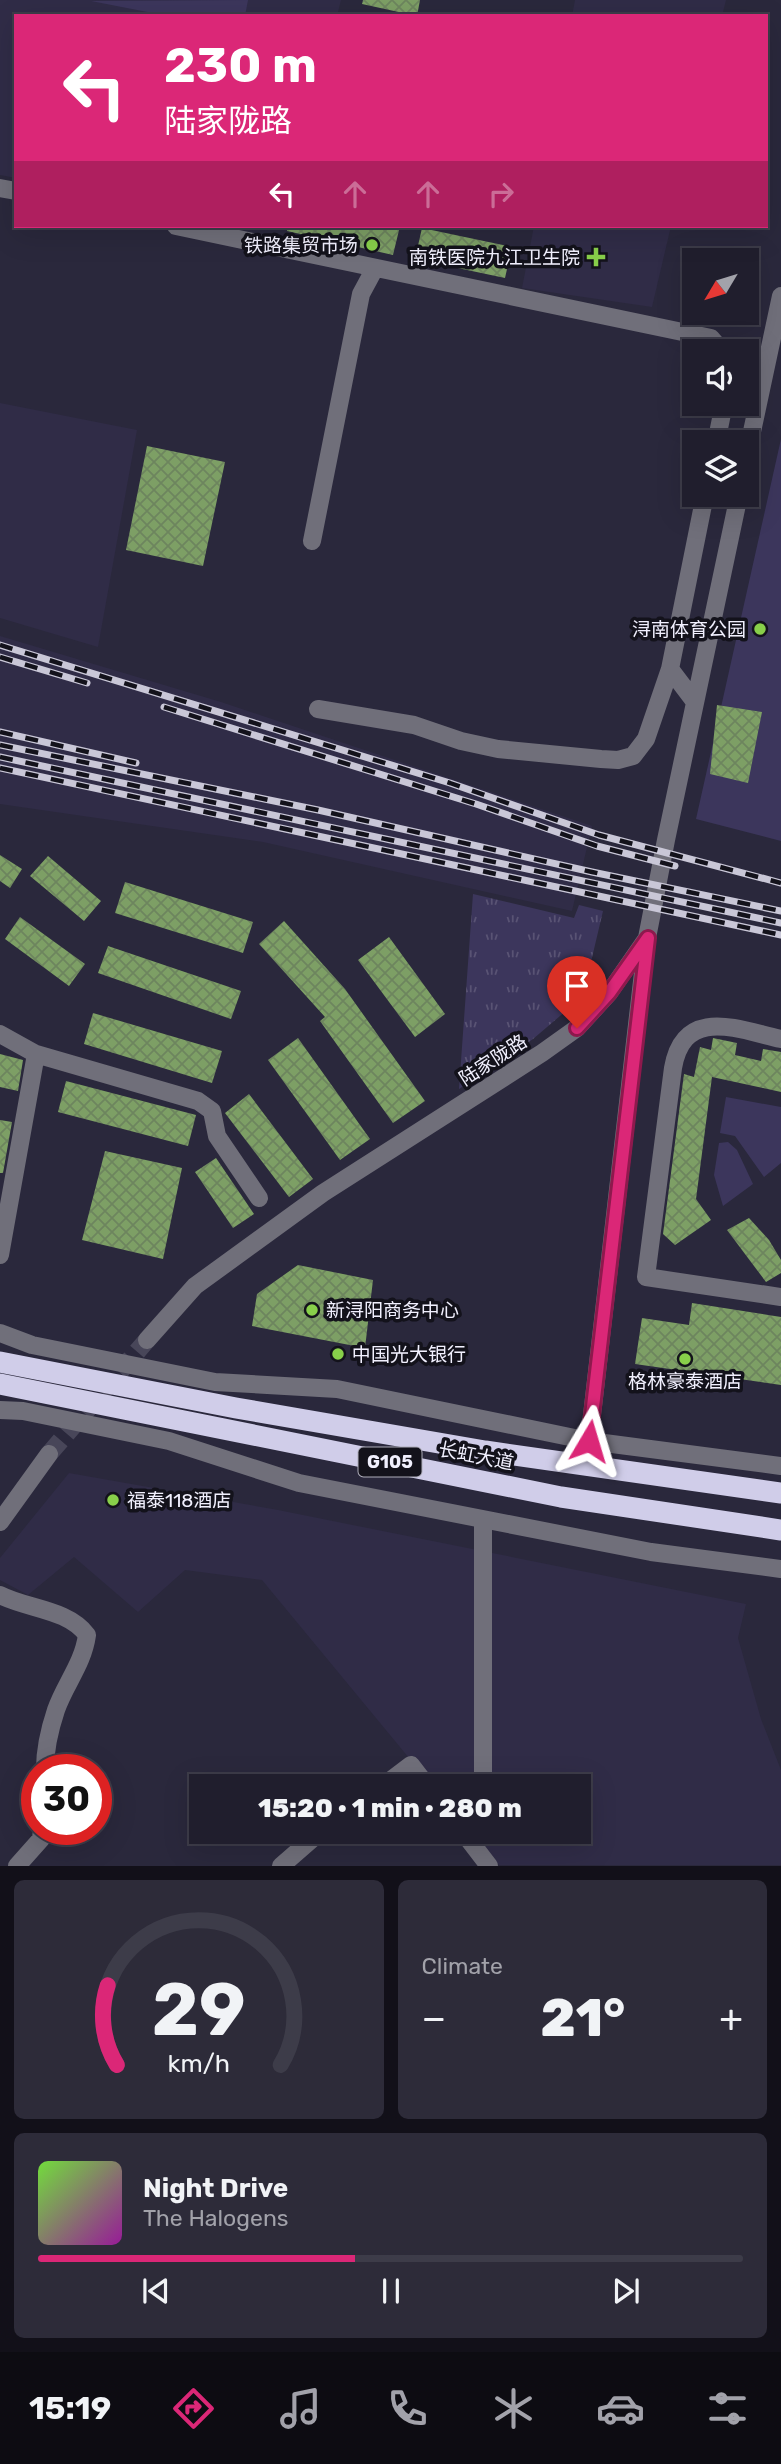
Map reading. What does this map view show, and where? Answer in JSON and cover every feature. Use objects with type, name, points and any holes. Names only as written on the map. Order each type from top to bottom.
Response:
[{"type":"highway","name":"长虹大道","points":[[0,1362],[236,1408],[472,1449],[781,1493]]},
{"type":"highway","name":"长虹大道","points":[[0,1384],[561,1497],[781,1530]]},
{"type":"street","points":[[185,228],[712,339]]},
{"type":"street","points":[[312,541],[361,294],[375,268]]},
{"type":"street","points":[[752,430],[781,296]]},
{"type":"street","points":[[318,709],[414,725],[461,741],[498,749],[618,760],[633,756],[642,748],[670,669],[703,507]]},
{"type":"street","name":"陆家陇路","points":[[147,1340],[195,1286],[323,1193],[577,1028],[609,993],[648,938],[666,839],[736,507]]},
{"type":"street","points":[[670,669],[695,702]]},
{"type":"street","points":[[589,1441],[648,938]]},
{"type":"street","points":[[781,1039],[709,1025],[688,1037],[677,1050],[646,1277],[781,1297]]},
{"type":"street","points":[[0,1034],[36,1054],[198,1101],[212,1111],[217,1136],[260,1198]]},
{"type":"street","points":[[0,1255],[36,1054]]},
{"type":"street","points":[[0,1333],[32,1345],[215,1382],[337,1389],[589,1441],[781,1466]]},
{"type":"street","points":[[0,1410],[23,1411],[169,1441],[299,1483],[651,1552],[781,1569]]},
{"type":"street","points":[[0,1522],[49,1454]]},
{"type":"street","points":[[482,1774],[483,1519]]},
{"type":"street","points":[[0,1595],[64,1617],[79,1625],[87,1635],[85,1652],[56,1710],[46,1754]]},
{"type":"street","points":[[399,1774],[411,1765],[418,1774]]},
{"type":"street","points":[[281,1866],[306,1844]]},
{"type":"street","points":[[470,1844],[481,1863]]},
{"type":"street","points":[[481,1863],[482,1844]]},
{"type":"street","points":[[17,1866],[36,1845]]},
{"type":"shaded area","points":[[0,0],[341,0],[338,14],[14,14],[14,178],[0,175]]},
{"type":"shaded area","points":[[575,0],[726,0],[722,14],[572,14]]},
{"type":"shaded area","name":"南铁医院九江卫生院","points":[[534,228],[671,228],[652,307],[522,288]]},
{"type":"shaded area","points":[[0,403],[137,430],[98,647],[0,618]]},
{"type":"shaded area","points":[[0,636],[221,702],[592,826],[572,911],[263,842],[0,804]]},
{"type":"shaded area","points":[[69,1473],[278,1510],[746,1604],[738,1638],[761,1719],[781,1770],[781,1865],[499,1865],[481,1844],[591,1844],[591,1774],[422,1774],[262,1580],[185,1570],[138,1612],[74,1557],[28,1595],[0,1580],[0,1558]]},
{"type":"green space","points":[[248,0],[245,14],[158,14],[91,1]]},
{"type":"green space","name":"浔南体育公园","points":[[781,439],[781,841],[696,819]]},
{"type":"green space","points":[[473,894],[574,918],[579,905],[603,911],[590,966],[567,1010],[533,1039],[459,1089]]},
{"type":"green space","points":[[726,1097],[781,1107],[781,1163],[764,1177],[735,1136],[720,1133]]},
{"type":"green space","points":[[728,1142],[737,1150],[753,1184],[723,1206],[714,1175],[719,1143]]},
{"type":"building","points":[[363,0],[420,0],[417,14],[362,4]]},
{"type":"building","name":"铁路集贸市场","points":[[287,228],[400,228],[393,255],[287,231]]},
{"type":"building","points":[[422,228],[512,247],[505,278],[415,259]]},
{"type":"building","points":[[147,446],[225,462],[203,566],[126,550]]},
{"type":"building","points":[[717,705],[762,712],[748,783],[710,774]]},
{"type":"building","points":[[0,855],[22,869],[10,888],[0,881]]},
{"type":"building","points":[[48,856],[101,901],[84,921],[30,876]]},
{"type":"building","points":[[125,882],[253,922],[243,953],[115,913]]},
{"type":"building","points":[[20,917],[85,964],[69,986],[5,939]]},
{"type":"building","points":[[284,921],[345,989],[425,1101],[393,1123],[320,1021],[325,1017],[259,944]]},
{"type":"building","points":[[389,937],[445,1014],[415,1037],[358,960]]},
{"type":"building","points":[[108,946],[241,991],[231,1019],[98,973]]},
{"type":"building","points":[[93,1013],[222,1051],[212,1083],[84,1044]]},
{"type":"building","points":[[298,1038],[370,1139],[340,1160],[268,1060]]},
{"type":"building","points":[[713,1038],[737,1043],[735,1055],[761,1061],[763,1049],[781,1052],[781,1092],[712,1077],[696,1199],[711,1220],[675,1245],[663,1234],[684,1074],[694,1077],[700,1047],[711,1050]]},
{"type":"building","points":[[0,1054],[23,1060],[18,1091],[0,1087]]},
{"type":"building","points":[[66,1081],[196,1115],[188,1146],[58,1112]]},
{"type":"building","points":[[249,1094],[313,1179],[289,1197],[225,1113]]},
{"type":"building","points":[[0,1120],[12,1122],[3,1173],[0,1173]]},
{"type":"building","points":[[105,1151],[182,1168],[163,1259],[82,1240]]},
{"type":"building","points":[[216,1158],[254,1214],[233,1228],[195,1172]]},
{"type":"building","points":[[749,1218],[769,1240],[781,1260],[781,1273],[766,1282],[727,1230]]},
{"type":"building","name":"新浔阳商务中心","points":[[298,1265],[373,1280],[365,1348],[252,1326],[257,1294]]},
{"type":"building","points":[[692,1303],[781,1317],[781,1385],[635,1364],[642,1318],[689,1325]]},
{"type":"tunnel","points":[[49,1454],[147,1340]]},
{"type":"railway","points":[[0,645],[450,783],[599,835],[781,883]]},
{"type":"railway","points":[[0,657],[87,683]]},
{"type":"railway","points":[[164,707],[476,804],[597,846],[675,866]]},
{"type":"railway","points":[[0,732],[136,763]]},
{"type":"railway","points":[[0,745],[318,810],[592,872],[781,911]]},
{"type":"railway","points":[[0,757],[781,923]]},
{"type":"railway","points":[[0,768],[781,935]]},
{"type":"place","name":"铁路集贸市场","points":[[372,245]]},
{"type":"place","name":"南铁医院九江卫生院","points":[[596,257]]},
{"type":"place","name":"浔南体育公园","points":[[760,629]]},
{"type":"place","name":"新浔阳商务中心","points":[[312,1310]]},
{"type":"place","name":"中国光大银行","points":[[338,1354]]},
{"type":"place","name":"格林豪泰酒店","points":[[685,1359]]},
{"type":"place","name":"福泰118酒店","points":[[113,1500]]},
{"type":"route","points":[[577,1028],[609,993],[648,938],[589,1441]]}]
